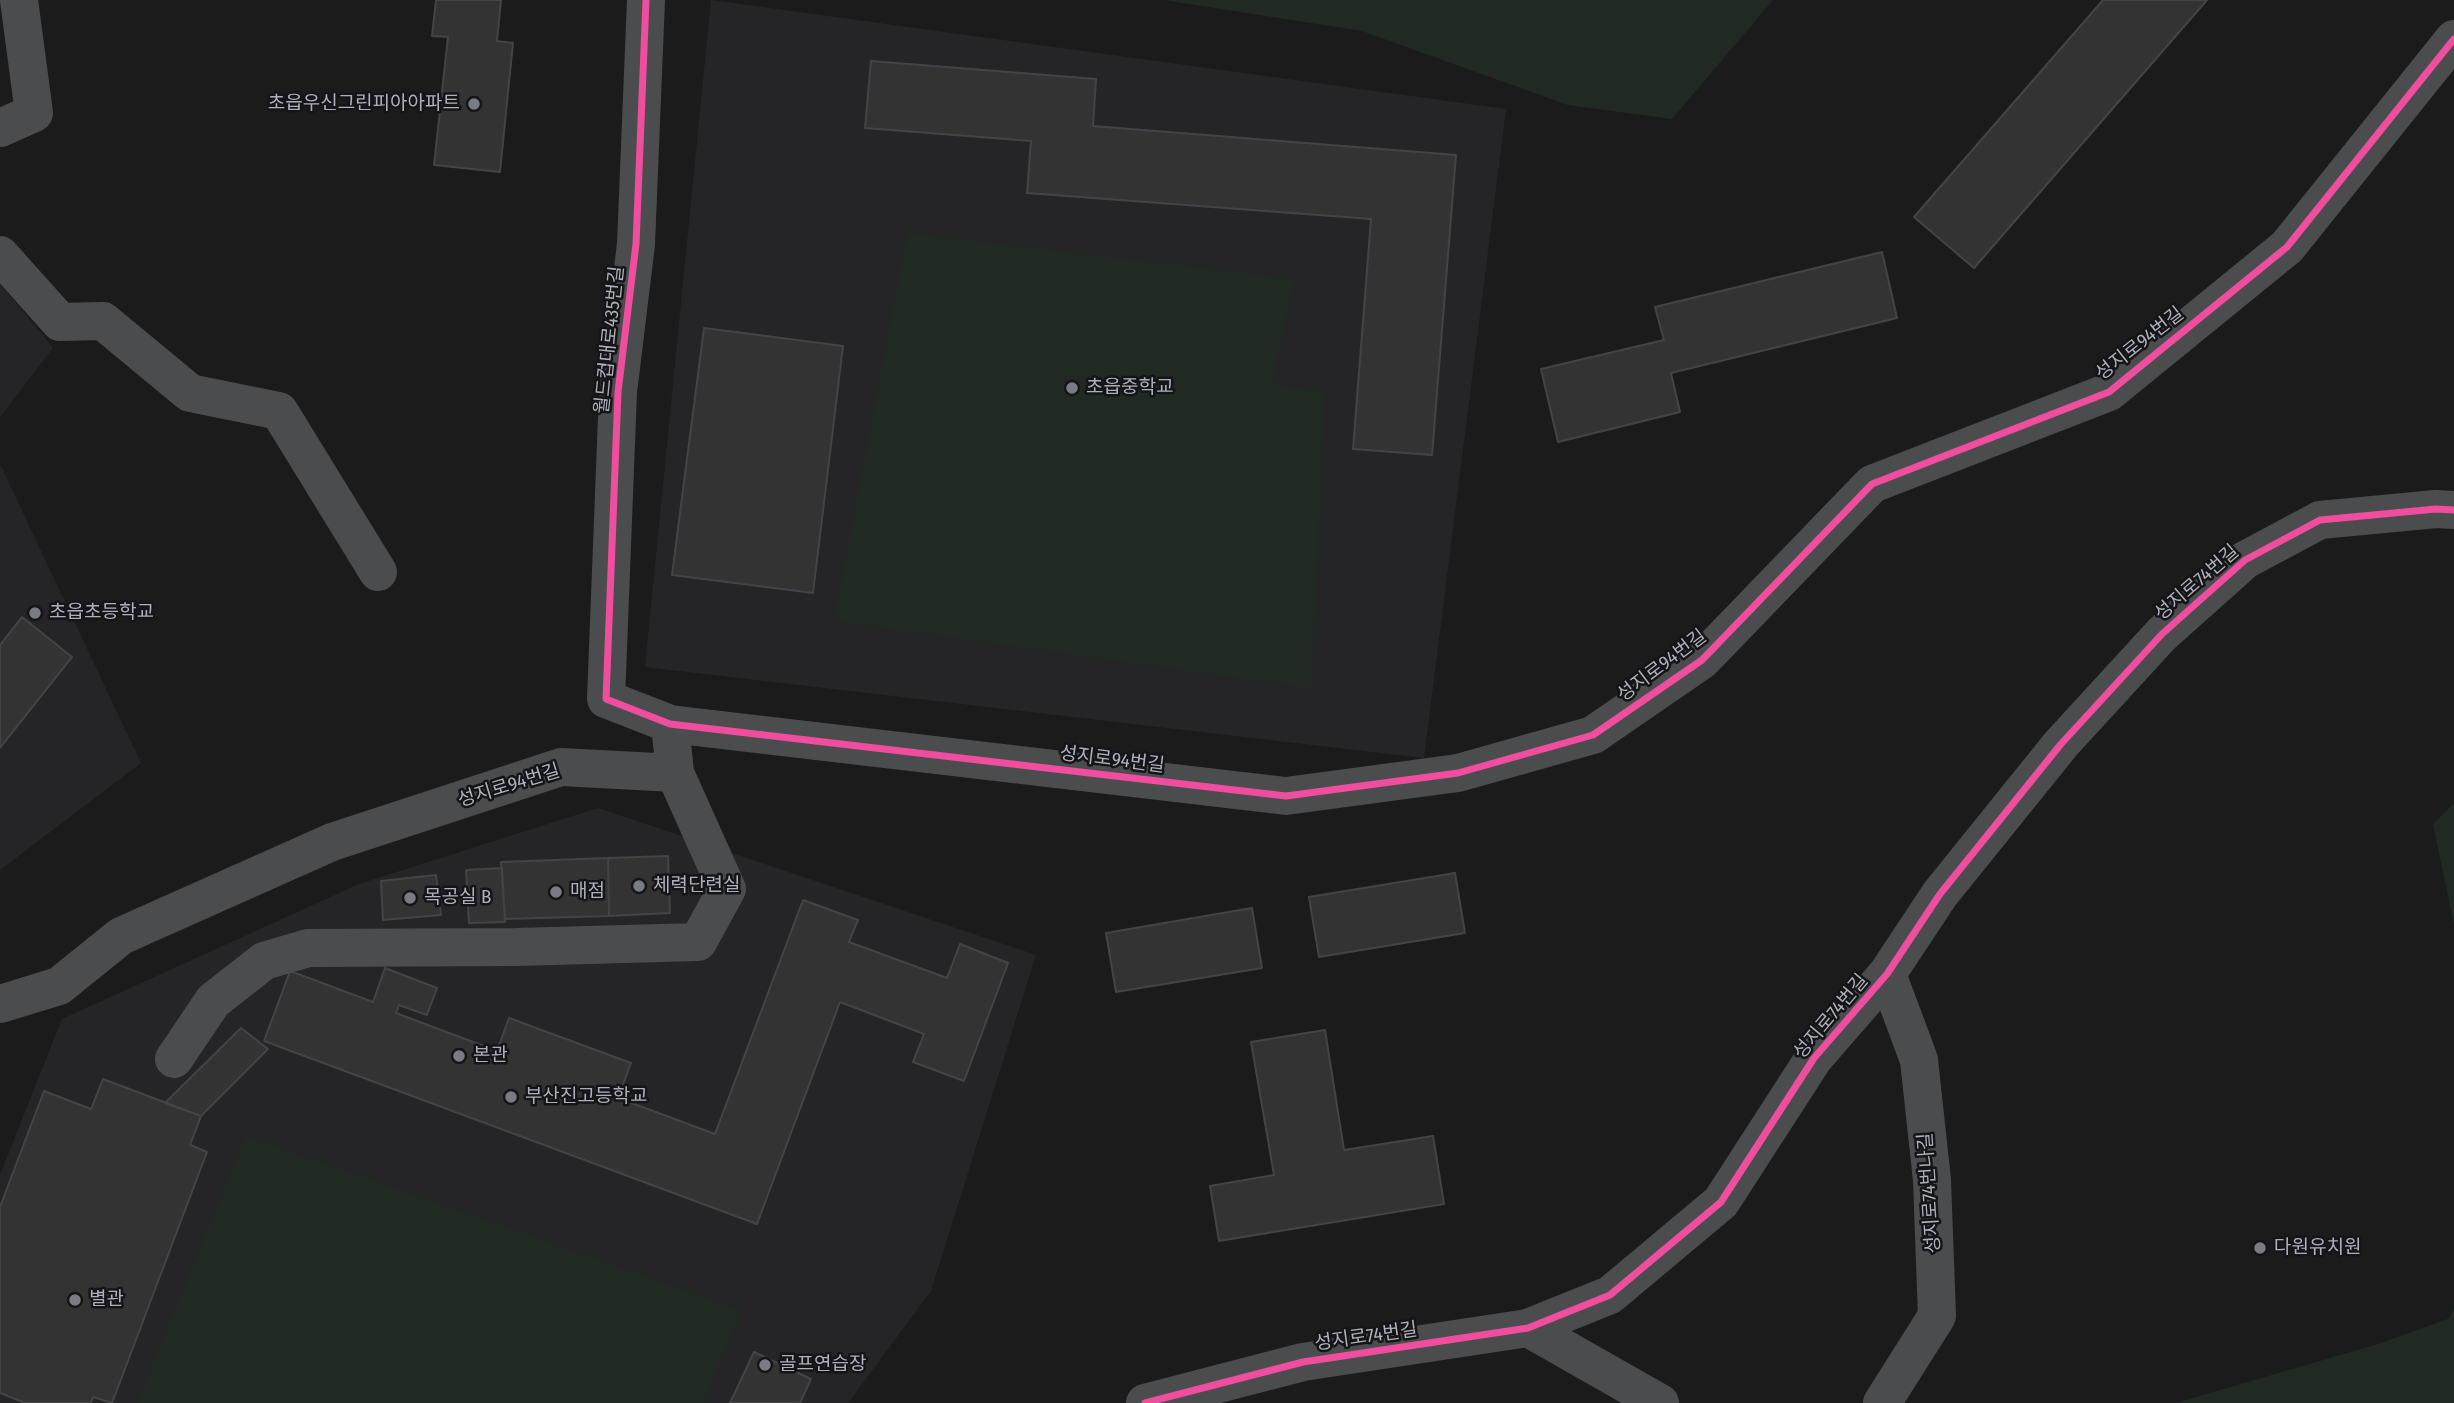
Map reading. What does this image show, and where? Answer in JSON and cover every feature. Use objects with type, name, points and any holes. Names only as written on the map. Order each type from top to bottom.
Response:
[{"type":"street","points":[[0,128],[34,113],[19,0]]},
{"type":"street","name":"월드컵대로435번길","points":[[646,0],[636,244],[618,392],[606,699],[670,724]]},
{"type":"street","name":"성지로94번길","points":[[670,724],[1286,796],[1458,773],[1593,735],[1702,660],[1872,484],[2109,392],[2287,247],[2454,38]]},
{"type":"street","points":[[0,256],[60,322],[103,321],[190,393],[279,411],[378,572]]},
{"type":"street","name":"성지로74번길","points":[[1145,1403],[1303,1362],[1528,1328],[1610,1295],[1721,1202],[1814,1058],[1887,974],[1940,894],[2062,744],[2162,634],[2245,560],[2320,520],[2436,509],[2454,510]]},
{"type":"street","points":[[174,1059],[213,1001],[264,961],[308,948],[516,947],[698,942],[727,889],[675,773],[670,724]]},
{"type":"street","name":"성지로94번길","points":[[0,1004],[59,986],[121,936],[332,842],[561,767],[675,773]]},
{"type":"street","name":"성지로74번나길","points":[[1882,1403],[1937,1316],[1932,1180],[1919,1060],[1887,974]]},
{"type":"street","points":[[1528,1328],[1660,1403]]},
{"type":"shaded area","name":"초읍중학교","points":[[711,0],[1506,109],[1424,758],[645,667]]},
{"type":"shaded area","points":[[1164,0],[1773,0],[1672,119],[1568,105],[1362,31]]},
{"type":"shaded area","points":[[907,233],[1294,279],[1272,385],[1325,391],[1311,688],[834,621]]},
{"type":"shaded area","points":[[0,284],[53,348],[0,417]]},
{"type":"shaded area","name":"초읍초등학교","points":[[0,464],[141,763],[0,870]]},
{"type":"shaded area","points":[[2454,803],[2454,925],[2433,824]]},
{"type":"shaded area","name":"부산진고등학교","points":[[598,808],[1036,955],[931,1291],[848,1403],[0,1403],[0,1175],[62,1019],[359,884]]},
{"type":"shaded area","points":[[246,1136],[741,1310],[703,1403],[137,1403]]},
{"type":"shaded area","points":[[2454,1309],[2454,1403],[2176,1403],[2378,1344],[2448,1319]]},
{"type":"building","name":"초읍우신그린피아아파트","points":[[436,0],[501,0],[497,41],[513,43],[500,172],[434,165],[448,37],[432,36]]},
{"type":"building","points":[[2103,0],[2207,0],[1974,268],[1914,217]]},
{"type":"building","points":[[871,61],[1096,79],[1093,126],[1456,155],[1432,455],[1353,449],[1371,219],[1027,193],[1031,141],[865,128]]},
{"type":"building","points":[[1882,252],[1897,318],[1671,373],[1680,412],[1558,442],[1541,369],[1664,340],[1655,307]]},
{"type":"building","points":[[704,328],[843,346],[813,593],[672,575]]},
{"type":"building","points":[[22,617],[72,657],[0,748],[0,645]]},
{"type":"building","name":"체력단련실","points":[[668,856],[670,913],[609,916],[608,858]]},
{"type":"building","name":"매점","points":[[608,858],[609,916],[505,919],[501,862]]},
{"type":"building","points":[[502,868],[505,922],[469,923],[466,870]]},
{"type":"building","points":[[1455,873],[1465,933],[1319,957],[1309,897]]},
{"type":"building","name":"목공실 B","points":[[436,875],[441,915],[383,920],[381,881]]},
{"type":"building","name":"본관","points":[[803,900],[858,920],[849,942],[947,978],[960,944],[1008,963],[964,1081],[913,1062],[924,1034],[840,1002],[757,1224],[264,1041],[290,971],[373,1002],[385,968],[437,988],[427,1015],[399,1005],[396,1013],[497,1051],[509,1018],[631,1063],[618,1098],[715,1134]]},
{"type":"building","points":[[1252,908],[1262,968],[1116,992],[1106,933]]},
{"type":"building","points":[[241,1028],[268,1049],[201,1116],[165,1103]]},
{"type":"building","points":[[1325,1030],[1344,1150],[1433,1136],[1444,1204],[1219,1241],[1210,1186],[1274,1175],[1251,1042]]},
{"type":"building","name":"별관","points":[[103,1079],[201,1116],[190,1145],[207,1152],[112,1403],[93,1397],[91,1403],[25,1403],[0,1393],[0,1207],[44,1091],[91,1109]]},
{"type":"building","name":"골프연습장","points":[[754,1352],[811,1379],[800,1403],[730,1403]]},
{"type":"cycle path","points":[[646,0],[636,244],[618,392],[606,699],[670,724],[1286,796],[1458,773],[1593,735],[1702,660],[1872,484],[2109,392],[2287,247],[2454,39]]},
{"type":"cycle path","points":[[1145,1403],[1303,1362],[1528,1328],[1610,1295],[1721,1202],[1814,1058],[1887,974],[1940,894],[2061,744],[2162,634],[2245,560],[2320,520],[2436,509],[2454,510]]},
{"type":"place","name":"초읍우신그린피아아파트","points":[[474,104]]},
{"type":"place","name":"초읍중학교","points":[[1072,388]]},
{"type":"place","name":"초읍초등학교","points":[[35,613]]},
{"type":"place","name":"체력단련실","points":[[639,886]]},
{"type":"place","name":"매점","points":[[556,892]]},
{"type":"place","name":"목공실 B","points":[[410,898]]},
{"type":"place","name":"본관","points":[[459,1056]]},
{"type":"place","name":"부산진고등학교","points":[[511,1097]]},
{"type":"place","name":"다원유치원","points":[[2260,1248]]},
{"type":"place","name":"별관","points":[[75,1300]]},
{"type":"place","name":"골프연습장","points":[[765,1365]]}]
